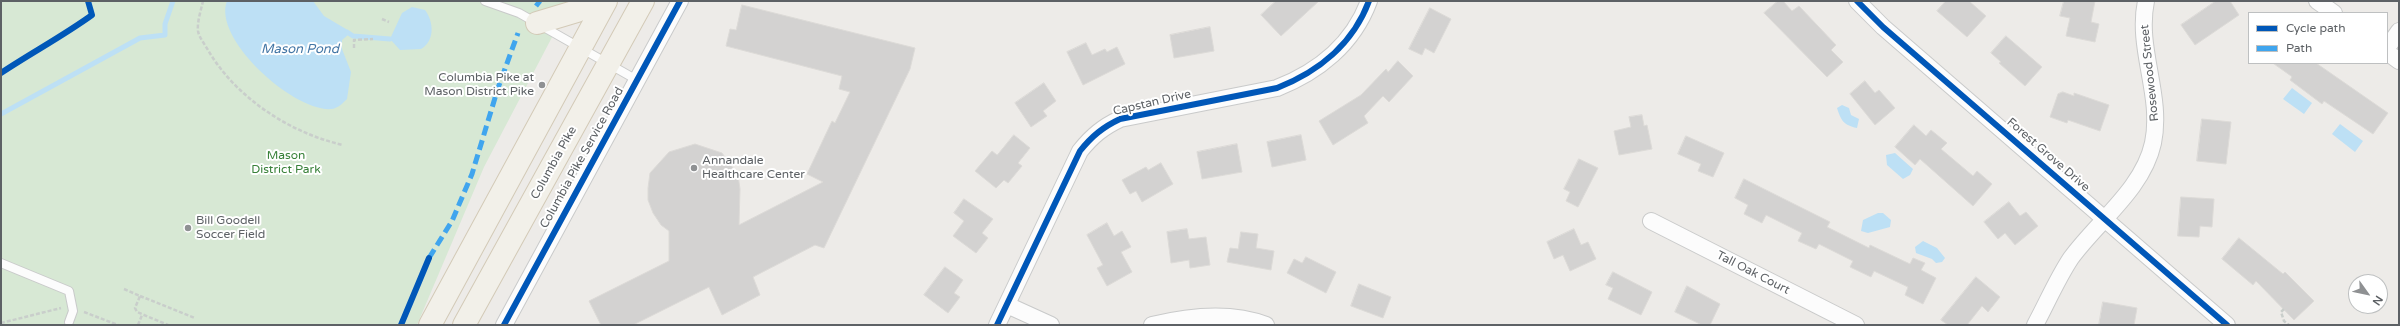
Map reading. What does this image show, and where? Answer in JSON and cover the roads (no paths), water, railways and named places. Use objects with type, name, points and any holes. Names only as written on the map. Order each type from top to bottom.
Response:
[{"type":"main road","points":[[537,23],[577,11],[593,1]]},
{"type":"main road","points":[[430,325],[606,1]]},
{"type":"main road","name":"Columbia Pike","points":[[464,325],[643,1]]},
{"type":"street","name":"Columbia Pike Service Road","points":[[504,325],[680,1]]},
{"type":"street","name":"Capstan Drive","points":[[997,325],[1080,151],[1091,137],[1104,126],[1120,119],[1276,88],[1298,79],[1318,68],[1337,51],[1354,29],[1369,1]]},
{"type":"street","name":"Forest Grove Drive","points":[[1857,1],[1879,23],[2227,325]]},
{"type":"street","name":"Rosewood Street","points":[[2035,325],[2071,258],[2136,180],[2146,164],[2153,144],[2156,124],[2155,104],[2145,48],[2144,29],[2146,1]]},
{"type":"street","points":[[2317,1],[2333,12]]},
{"type":"street","points":[[2388,47],[2399,31]]},
{"type":"street","points":[[2388,53],[2399,61]]},
{"type":"street","name":"Tall Oak Court","points":[[1652,221],[1856,325]]},
{"type":"street","points":[[1007,305],[1051,325]]},
{"type":"street","points":[[1152,325],[1178,319],[1205,316],[1234,318],[1266,325]]},
{"type":"lane","points":[[485,1],[502,6],[537,23],[637,80]]},
{"type":"lane","points":[[1,262],[69,291],[73,311],[69,322]]},
{"type":"water","name":"Mason Pond","points":[[227,1],[313,1],[324,16],[346,29],[348,35],[342,40],[342,49],[351,72],[347,99],[332,109],[316,107],[298,99],[279,87],[260,71],[244,53],[232,34],[226,17]]},
{"type":"water","points":[[412,7],[425,10],[430,20],[432,31],[431,36],[426,46],[421,49],[400,50],[390,39],[402,13]]},
{"type":"water","points":[[2292,88],[2312,103],[2304,114],[2283,99]]},
{"type":"water","points":[[1842,105],[1849,108],[1851,115],[1859,119],[1857,128],[1846,124],[1841,119],[1837,108]]},
{"type":"water","points":[[2340,124],[2363,141],[2355,152],[2332,134]]},
{"type":"water","points":[[1895,153],[1913,169],[1910,175],[1903,179],[1887,165],[1886,155]]},
{"type":"water","points":[[1878,213],[1883,213],[1891,220],[1890,227],[1868,233],[1861,231],[1863,220]]},
{"type":"water","points":[[1923,241],[1937,248],[1945,258],[1942,262],[1936,263],[1932,259],[1916,253],[1915,247]]},
{"type":"waterway","points":[[1,114],[140,38],[165,35],[165,24],[173,1]]},
{"type":"waterway","points":[[347,32],[353,36],[390,39]]},
{"type":"place","name":"Columbia Pike at Mason District Pike","points":[[542,85]]},
{"type":"place","name":"Annandale Healthcare Center","points":[[694,168]]},
{"type":"place","name":"Bill Goodell Soccer Field","points":[[188,228]]},
{"type":"park label","name":"Mason District Park","points":[[286,163]]}]
